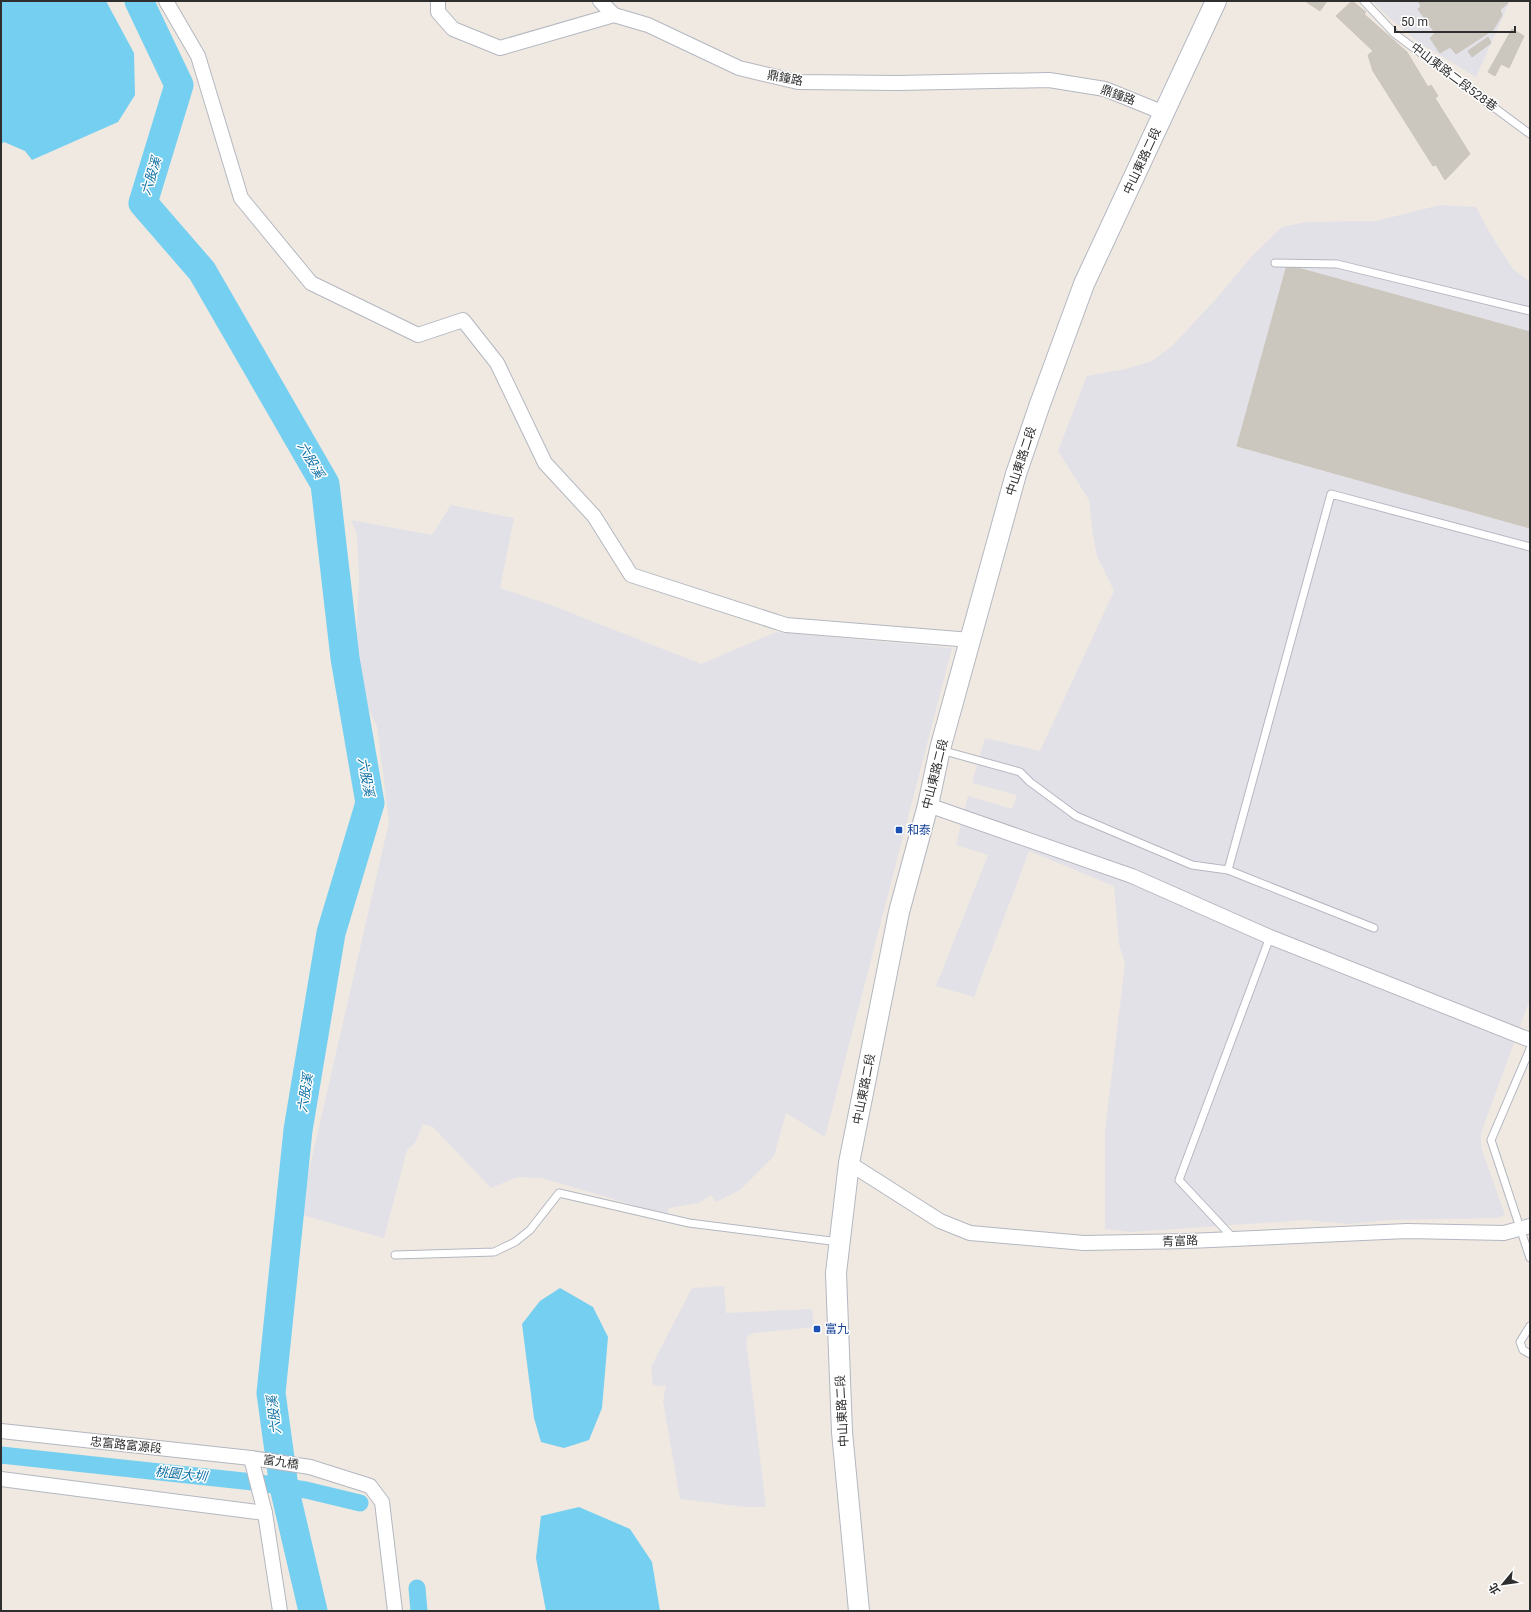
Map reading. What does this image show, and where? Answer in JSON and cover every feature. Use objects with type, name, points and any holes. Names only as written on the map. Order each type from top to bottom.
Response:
[{"type":"main road","name":"中山東路二段","points":[[859,1611],[842,1432],[836,1273],[849,1163],[899,912],[928,805],[940,749],[1016,474],[1045,389],[1084,284],[1216,1]]},
{"type":"street","points":[[166,1],[198,56],[241,198],[310,283],[418,335],[463,320],[496,363],[545,463],[594,516],[631,576],[786,625],[970,640]]},
{"type":"street","points":[[438,1],[438,12],[453,29],[500,48],[614,15],[600,1]]},
{"type":"street","name":"鼎鐘路","points":[[614,15],[648,26],[739,68],[798,82],[898,83],[1049,80],[1105,89],[1164,113]]},
{"type":"street","points":[[928,805],[1132,876],[1270,937],[1530,1040]]},
{"type":"street","name":"青富路","points":[[849,1163],[940,1221],[970,1233],[1084,1243],[1234,1239],[1407,1231],[1504,1232],[1525,1227]]},
{"type":"street","name":"忠富路富源段","points":[[1,1431],[251,1458]]},
{"type":"street","points":[[251,1458],[265,1513],[280,1611]]},
{"type":"street","name":"富九橋","points":[[251,1458],[310,1467],[370,1486],[382,1502],[395,1611]]},
{"type":"street","points":[[1,1479],[265,1513]]},
{"type":"lane","name":"中山東路二段528巷","points":[[1364,1],[1395,34],[1530,134]]},
{"type":"lane","points":[[1275,263],[1337,264],[1530,312]]},
{"type":"lane","points":[[1228,870],[1331,494],[1530,547]]},
{"type":"lane","points":[[940,749],[1020,772],[1030,782],[1076,816],[1192,865],[1228,870],[1374,928]]},
{"type":"lane","points":[[1234,1239],[1179,1180],[1270,937]]},
{"type":"lane","points":[[1530,1049],[1491,1140],[1525,1227],[1530,1258]]},
{"type":"lane","points":[[395,1255],[494,1252],[514,1242],[530,1230],[559,1193],[689,1223],[839,1242]]},
{"type":"lane","points":[[1530,1326],[1520,1342],[1523,1350],[1530,1354]]},
{"type":"shaded area","points":[[1373,1],[1510,1],[1476,77],[1418,42],[1385,14]]},
{"type":"shaded area","points":[[1440,205],[1476,207],[1491,235],[1513,269],[1530,282],[1530,999],[1481,1133],[1481,1147],[1505,1215],[1497,1218],[1388,1220],[1350,1224],[1305,1220],[1131,1232],[1105,1229],[1105,1131],[1125,964],[1119,944],[1114,886],[1029,851],[974,997],[936,986],[988,855],[956,845],[968,796],[1012,809],[1017,795],[972,783],[985,738],[1040,751],[1114,591],[1097,556],[1089,500],[1058,451],[1087,376],[1126,369],[1152,361],[1172,346],[1215,300],[1253,255],[1282,227],[1306,222],[1376,221]]},
{"type":"shaded area","points":[[451,505],[514,518],[500,588],[551,605],[701,664],[776,632],[952,648],[825,1137],[786,1113],[774,1156],[740,1190],[716,1202],[711,1195],[699,1203],[669,1208],[667,1215],[542,1178],[517,1177],[491,1188],[433,1127],[423,1124],[415,1143],[407,1150],[384,1238],[299,1214],[389,822],[377,727],[355,677],[359,577],[357,535],[351,520],[432,535]]},
{"type":"shaded area","points":[[724,1286],[726,1313],[812,1309],[814,1327],[754,1333],[748,1336],[746,1340],[766,1507],[745,1507],[680,1499],[663,1401],[666,1386],[653,1385],[651,1367],[692,1288]]},
{"type":"water","points":[[1,1],[106,1],[134,53],[135,95],[118,122],[32,160],[25,151],[4,142],[1,144]]},
{"type":"water","points":[[560,1288],[593,1307],[608,1337],[602,1408],[589,1440],[564,1448],[541,1442],[534,1418],[522,1324],[540,1301]]},
{"type":"water","points":[[579,1507],[630,1529],[652,1562],[660,1611],[546,1611],[536,1558],[541,1516]]},
{"type":"building","points":[[1305,1],[1327,1],[1320,11]]},
{"type":"building","points":[[1352,1],[1366,12],[1364,14],[1407,52],[1428,87],[1431,85],[1438,96],[1435,98],[1470,154],[1445,180],[1436,165],[1433,166],[1373,71],[1368,55],[1373,51],[1336,16]]},
{"type":"building","points":[[1418,1],[1506,1],[1508,3],[1500,10],[1502,15],[1493,30],[1456,54],[1450,47],[1440,53],[1430,38],[1435,33],[1418,9],[1421,6]]},
{"type":"building","points":[[1512,29],[1524,36],[1509,68],[1501,64],[1495,76],[1488,72]]},
{"type":"building","points":[[1488,37],[1491,43],[1472,57],[1468,51]]},
{"type":"building","points":[[1287,265],[1530,332],[1530,528],[1237,446]]},
{"type":"waterway","name":"六股溪","points":[[139,1],[179,85],[143,203],[202,271],[325,484],[345,658],[370,803],[331,933],[298,1130],[271,1393],[284,1487],[313,1611]]},
{"type":"waterway","name":"桃園大圳","points":[[1,1455],[253,1482],[306,1490],[360,1503]]},
{"type":"waterway","name":"桃園大圳","points":[[417,1588],[419,1611]]},
{"type":"place","name":"和泰","points":[[899,830]]},
{"type":"place","name":"富九","points":[[817,1329]]}]
